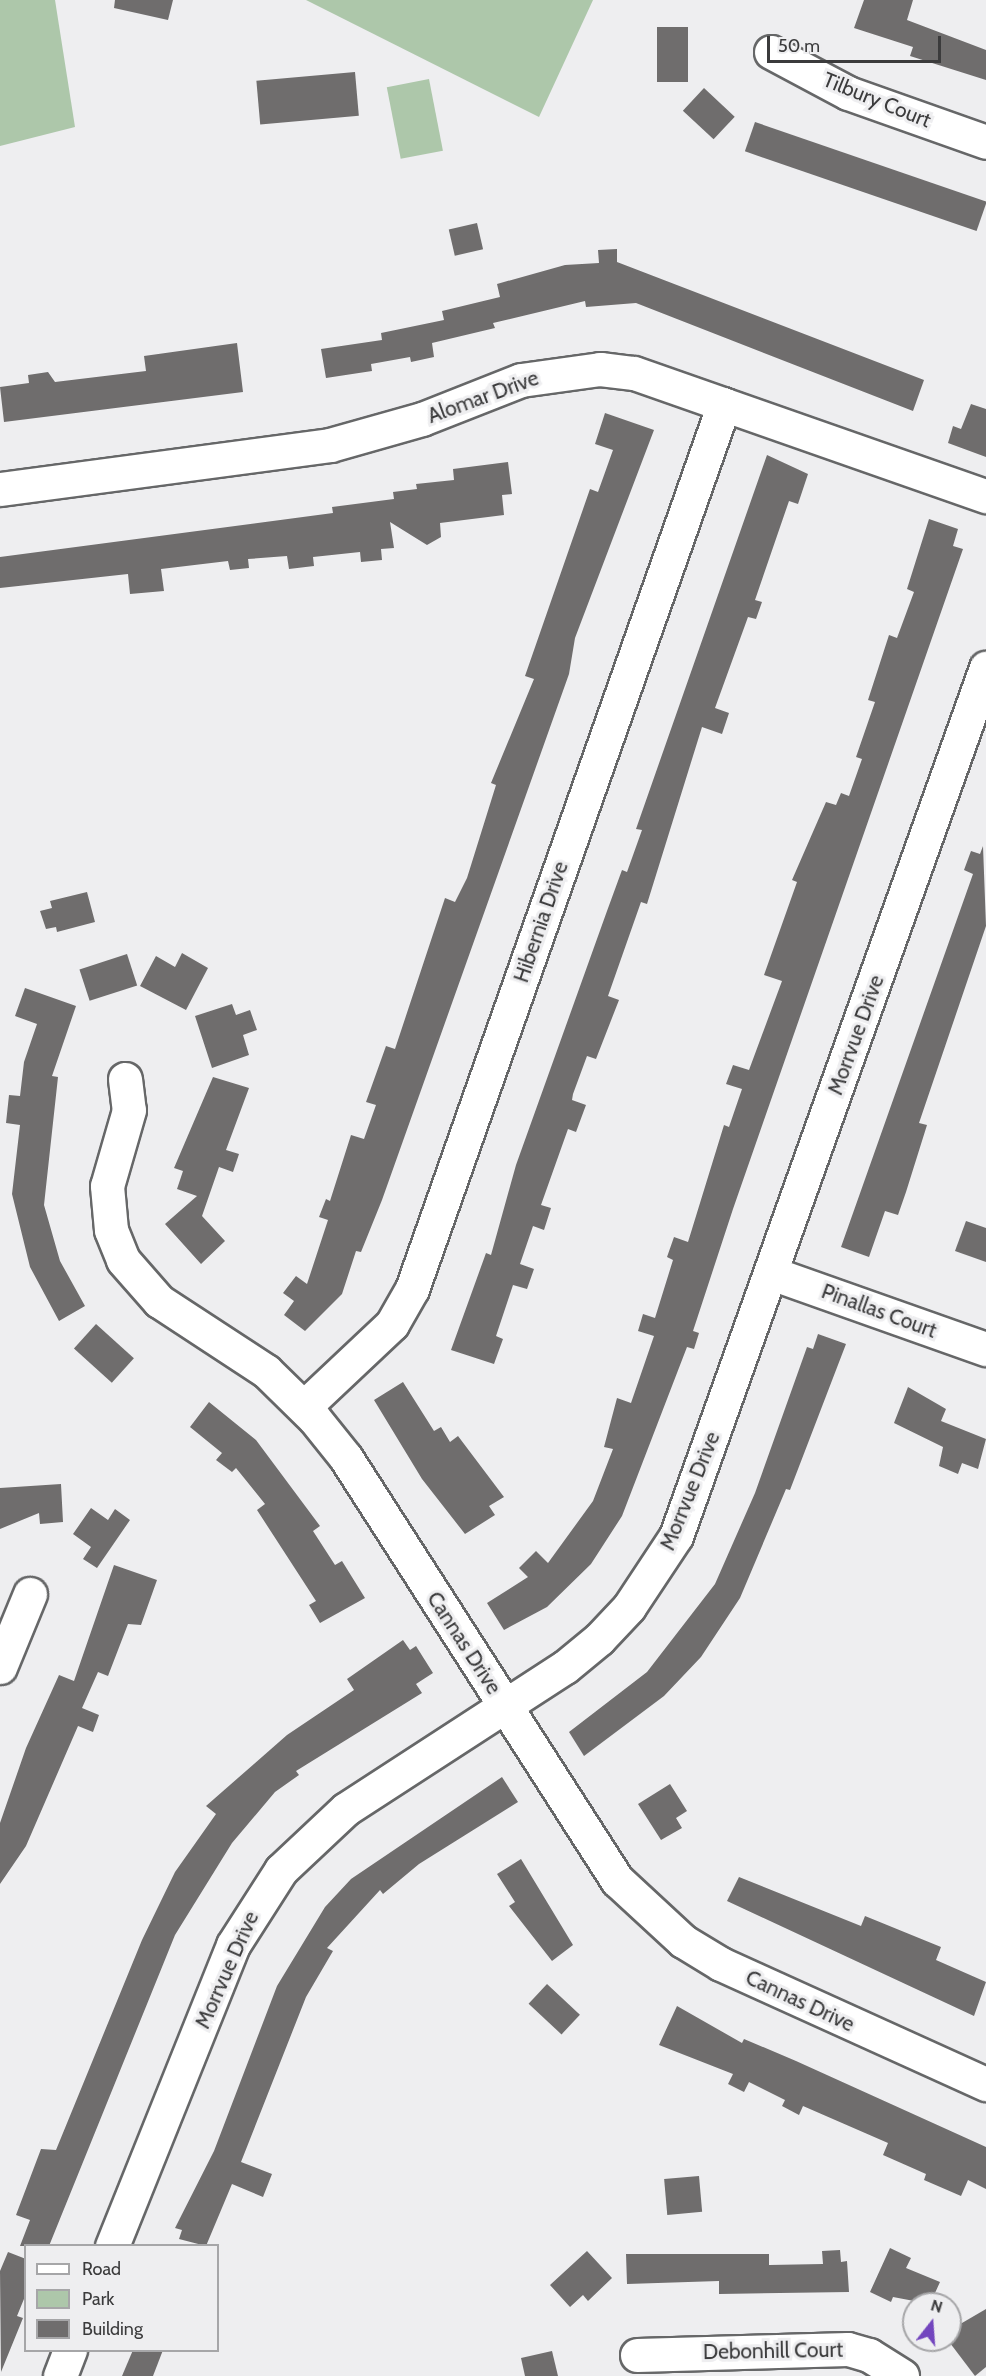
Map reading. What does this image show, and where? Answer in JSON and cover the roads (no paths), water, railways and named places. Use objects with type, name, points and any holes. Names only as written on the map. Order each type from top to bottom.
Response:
[{"type":"street","name":"Tilbury Court","points":[[771,52],[848,93],[986,142]]},
{"type":"street","name":"Alomar Drive","points":[[0,489],[330,445],[422,419],[521,380],[566,370],[634,373],[986,496]]},
{"type":"street","name":"Hibernia Drive","points":[[304,1407],[392,1324],[412,1289],[724,404]]},
{"type":"street","name":"Morrvue Drive","points":[[113,2244],[233,1945],[255,1906],[312,1838],[346,1809],[504,1707],[599,1639],[655,1572],[692,1496],[986,668]]},
{"type":"street","name":"Cannas Drive","points":[[125,1079],[129,1110],[107,1186],[111,1230],[123,1260],[159,1301],[231,1346],[304,1407],[346,1458],[617,1880],[683,1941],[752,1979],[986,2084]]},
{"type":"street","name":"Pinallas Court","points":[[771,1273],[986,1349]]},
{"type":"street","points":[[0,1667],[30,1594]]},
{"type":"street","name":"Debonhill Court","points":[[637,2355],[848,2349],[869,2355],[902,2376]]},
{"type":"street","points":[[60,2376],[69,2352]]}]
